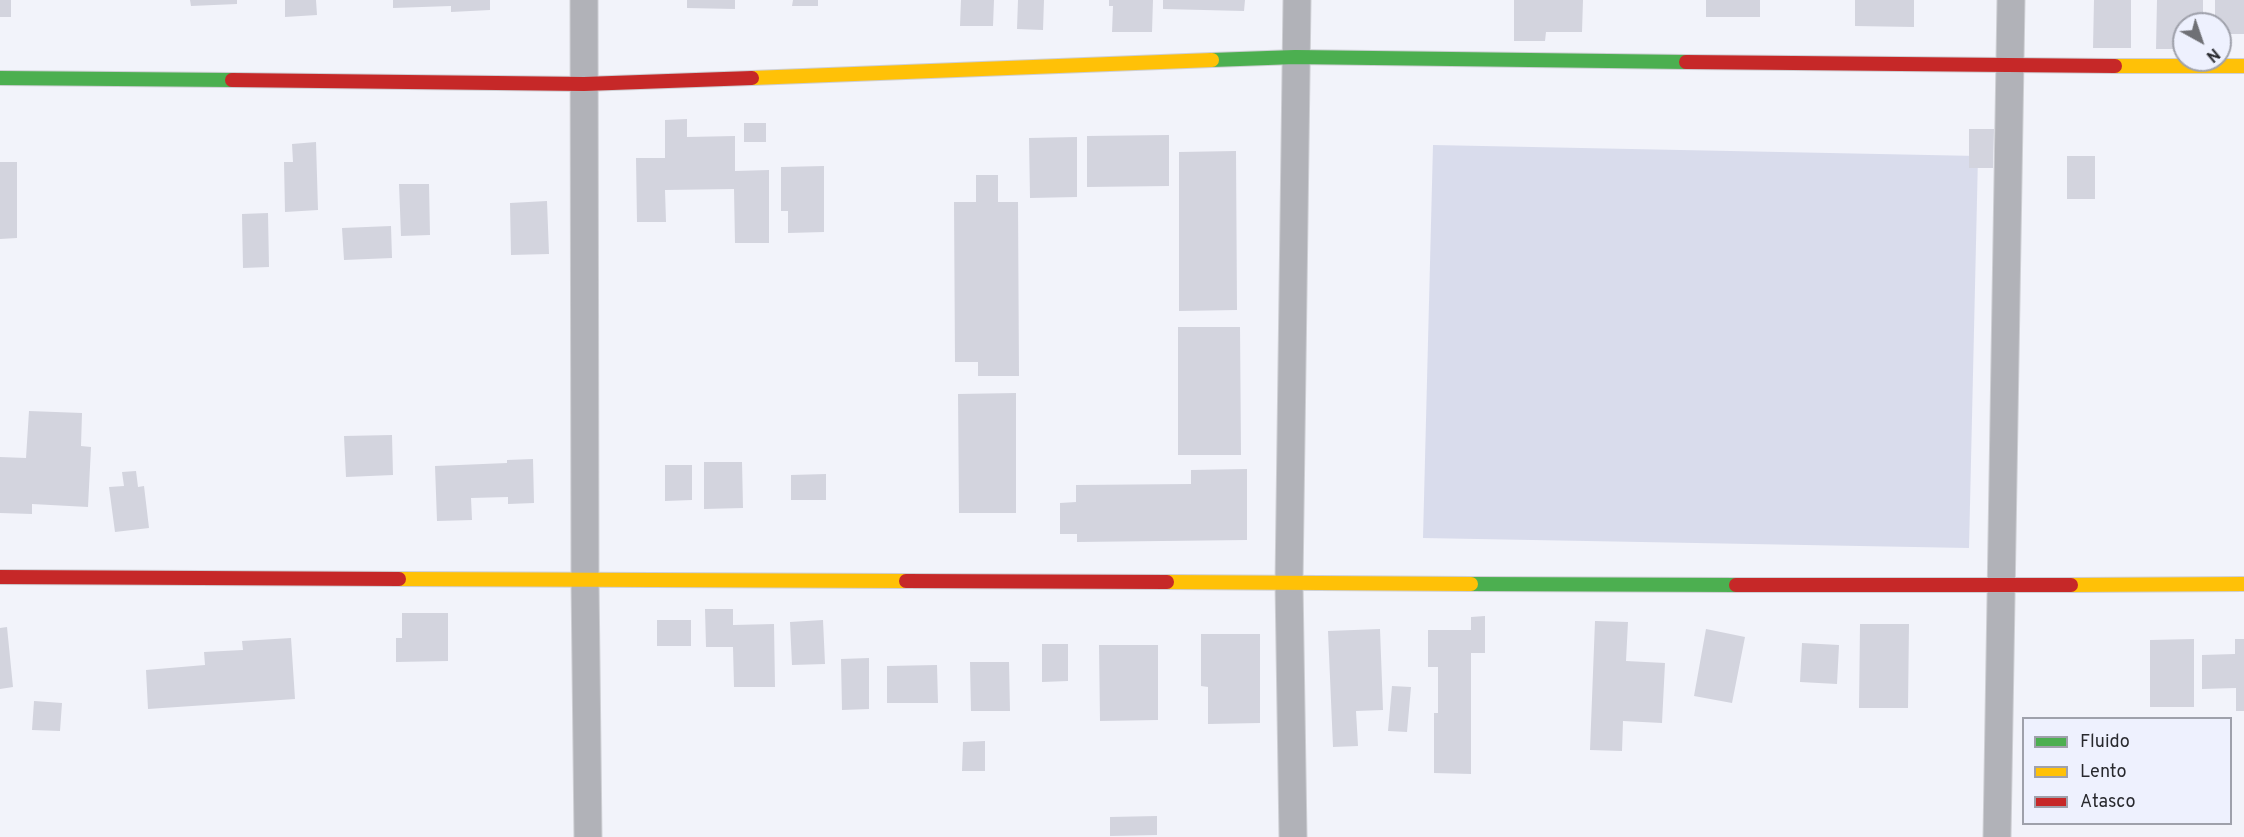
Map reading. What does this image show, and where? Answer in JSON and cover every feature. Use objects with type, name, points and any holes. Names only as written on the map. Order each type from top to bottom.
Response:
[{"type":"street","points":[[584,0],[588,837]]},
{"type":"street","points":[[1293,837],[1289,583],[1297,0]]},
{"type":"street","points":[[1996,837],[2011,0]]},
{"type":"street","points":[[0,78],[584,84],[1295,57],[2011,66],[2244,66]]},
{"type":"street","points":[[0,577],[2000,586],[2244,584]]},
{"type":"shaded area","points":[[1433,145],[1978,156],[1969,548],[1423,538]]},
{"type":"building","points":[[0,0],[11,0],[11,17],[0,17]]},
{"type":"building","points":[[190,0],[237,0],[237,4],[191,6]]},
{"type":"building","points":[[285,0],[316,0],[317,15],[285,17]]},
{"type":"building","points":[[393,0],[490,0],[490,10],[451,12],[451,6],[393,8]]},
{"type":"building","points":[[687,0],[735,0],[735,9],[687,8]]},
{"type":"building","points":[[793,0],[818,0],[818,6],[792,6]]},
{"type":"building","points":[[961,0],[994,0],[993,26],[960,26]]},
{"type":"building","points":[[1018,0],[1044,0],[1043,30],[1017,29]]},
{"type":"building","points":[[1109,0],[1153,0],[1152,32],[1112,32],[1113,6],[1109,6]]},
{"type":"building","points":[[1163,0],[1245,0],[1244,11],[1163,9]]},
{"type":"building","points":[[1514,0],[1583,0],[1582,32],[1546,32],[1545,41],[1514,41]]},
{"type":"building","points":[[1706,0],[1760,0],[1760,17],[1706,17]]},
{"type":"building","points":[[1855,0],[1914,0],[1914,27],[1855,26]]},
{"type":"building","points":[[2094,0],[2131,0],[2131,48],[2093,48]]},
{"type":"building","points":[[2157,0],[2203,0],[2203,12],[2172,12],[2172,49],[2156,49]]},
{"type":"building","points":[[2215,0],[2244,0],[2244,34],[2232,34],[2232,12],[2215,12]]},
{"type":"building","points":[[687,119],[687,137],[735,136],[735,171],[769,170],[769,243],[735,243],[734,189],[665,190],[666,222],[637,222],[636,158],[665,158],[665,120]]},
{"type":"building","points":[[744,123],[766,123],[766,142],[744,142]]},
{"type":"building","points":[[1969,129],[1994,129],[1993,168],[1969,168]]},
{"type":"building","points":[[1169,135],[1169,186],[1087,187],[1087,136]]},
{"type":"building","points":[[1077,137],[1077,197],[1030,198],[1029,138]]},
{"type":"building","points":[[316,142],[318,210],[285,212],[284,162],[293,162],[292,144]]},
{"type":"building","points":[[1236,151],[1237,310],[1179,311],[1179,152]]},
{"type":"building","points":[[2067,156],[2095,156],[2095,199],[2067,199]]},
{"type":"building","points":[[0,162],[17,162],[17,238],[0,239]]},
{"type":"building","points":[[824,166],[824,232],[788,233],[788,211],[781,211],[781,167]]},
{"type":"building","points":[[976,175],[998,175],[998,202],[1018,202],[1019,376],[978,376],[978,362],[955,362],[954,202],[976,202]]},
{"type":"building","points":[[399,184],[429,184],[430,235],[401,236]]},
{"type":"building","points":[[547,201],[549,254],[511,255],[510,203]]},
{"type":"building","points":[[268,213],[269,267],[243,268],[242,214]]},
{"type":"building","points":[[391,226],[392,258],[344,260],[342,228]]},
{"type":"building","points":[[1178,327],[1240,327],[1241,455],[1178,455]]},
{"type":"building","points":[[1016,393],[1016,513],[959,513],[958,394]]},
{"type":"building","points":[[29,411],[82,413],[81,446],[91,447],[88,507],[32,504],[32,514],[0,513],[0,457],[26,458]]},
{"type":"building","points":[[392,435],[393,475],[346,477],[344,436]]},
{"type":"building","points":[[533,459],[534,503],[508,504],[508,497],[471,498],[472,520],[437,521],[435,466],[507,463],[507,460]]},
{"type":"building","points":[[704,462],[742,462],[743,508],[704,509]]},
{"type":"building","points":[[665,465],[692,465],[692,500],[665,501]]},
{"type":"building","points":[[1247,469],[1247,540],[1077,542],[1077,534],[1060,534],[1060,503],[1076,502],[1076,485],[1191,484],[1191,470]]},
{"type":"building","points":[[136,471],[138,487],[144,486],[149,528],[115,532],[109,487],[124,486],[122,472]]},
{"type":"building","points":[[826,474],[826,500],[791,500],[791,475]]},
{"type":"building","points":[[705,609],[733,609],[733,625],[774,624],[775,687],[734,687],[733,647],[706,647]]},
{"type":"building","points":[[402,613],[448,613],[448,661],[396,662],[396,638],[402,638]]},
{"type":"building","points":[[1485,616],[1485,653],[1471,653],[1471,774],[1434,773],[1434,713],[1438,713],[1438,667],[1428,667],[1428,630],[1471,630],[1471,617]]},
{"type":"building","points":[[657,620],[691,620],[691,646],[657,646]]},
{"type":"building","points":[[823,620],[825,664],[792,665],[790,622]]},
{"type":"building","points":[[1595,621],[1628,622],[1626,661],[1665,663],[1662,723],[1623,721],[1622,751],[1590,750]]},
{"type":"building","points":[[1860,624],[1909,624],[1908,708],[1859,708]]},
{"type":"building","points":[[7,627],[13,687],[0,689],[0,628]]},
{"type":"building","points":[[1380,629],[1383,710],[1356,711],[1358,746],[1333,747],[1328,631]]},
{"type":"building","points":[[1706,629],[1745,637],[1732,703],[1694,696]]},
{"type":"building","points":[[1201,634],[1260,634],[1260,723],[1208,724],[1208,687],[1201,686]]},
{"type":"building","points":[[291,638],[295,699],[148,709],[146,670],[205,665],[204,652],[243,650],[242,641]]},
{"type":"building","points":[[2194,639],[2194,707],[2150,707],[2150,640]]},
{"type":"building","points":[[2235,639],[2244,639],[2244,711],[2236,711],[2236,688],[2202,689],[2202,655],[2235,654]]},
{"type":"building","points":[[1802,643],[1839,645],[1837,684],[1800,682]]},
{"type":"building","points":[[1042,644],[1068,644],[1068,681],[1042,682]]},
{"type":"building","points":[[1099,645],[1158,645],[1158,720],[1100,721]]},
{"type":"building","points":[[869,658],[869,709],[842,710],[841,659]]},
{"type":"building","points":[[970,662],[1009,662],[1010,711],[971,711]]},
{"type":"building","points":[[937,665],[938,703],[887,703],[887,666]]},
{"type":"building","points":[[1392,686],[1411,687],[1407,732],[1388,731]]},
{"type":"building","points":[[34,701],[62,703],[60,731],[32,730]]},
{"type":"building","points":[[985,741],[985,771],[962,771],[963,742]]},
{"type":"building","points":[[1157,816],[1157,835],[1110,836],[1110,817]]},
{"type":"traffic: fast","points":[[1212,60],[1295,57],[1686,62]]},
{"type":"traffic: fast","points":[[0,78],[232,80]]},
{"type":"traffic: fast","points":[[1471,584],[1736,585]]},
{"type":"traffic: slow","points":[[752,78],[1212,60]]},
{"type":"traffic: slow","points":[[2115,66],[2244,66]]},
{"type":"traffic: slow","points":[[399,579],[906,581]]},
{"type":"traffic: slow","points":[[1167,582],[1471,584]]},
{"type":"traffic: slow","points":[[2071,585],[2244,584]]},
{"type":"traffic: jam","points":[[1686,62],[2115,66]]},
{"type":"traffic: jam","points":[[232,80],[584,84],[752,78]]},
{"type":"traffic: jam","points":[[0,577],[399,579]]},
{"type":"traffic: jam","points":[[906,581],[1167,582]]},
{"type":"traffic: jam","points":[[1736,585],[2071,585]]}]
